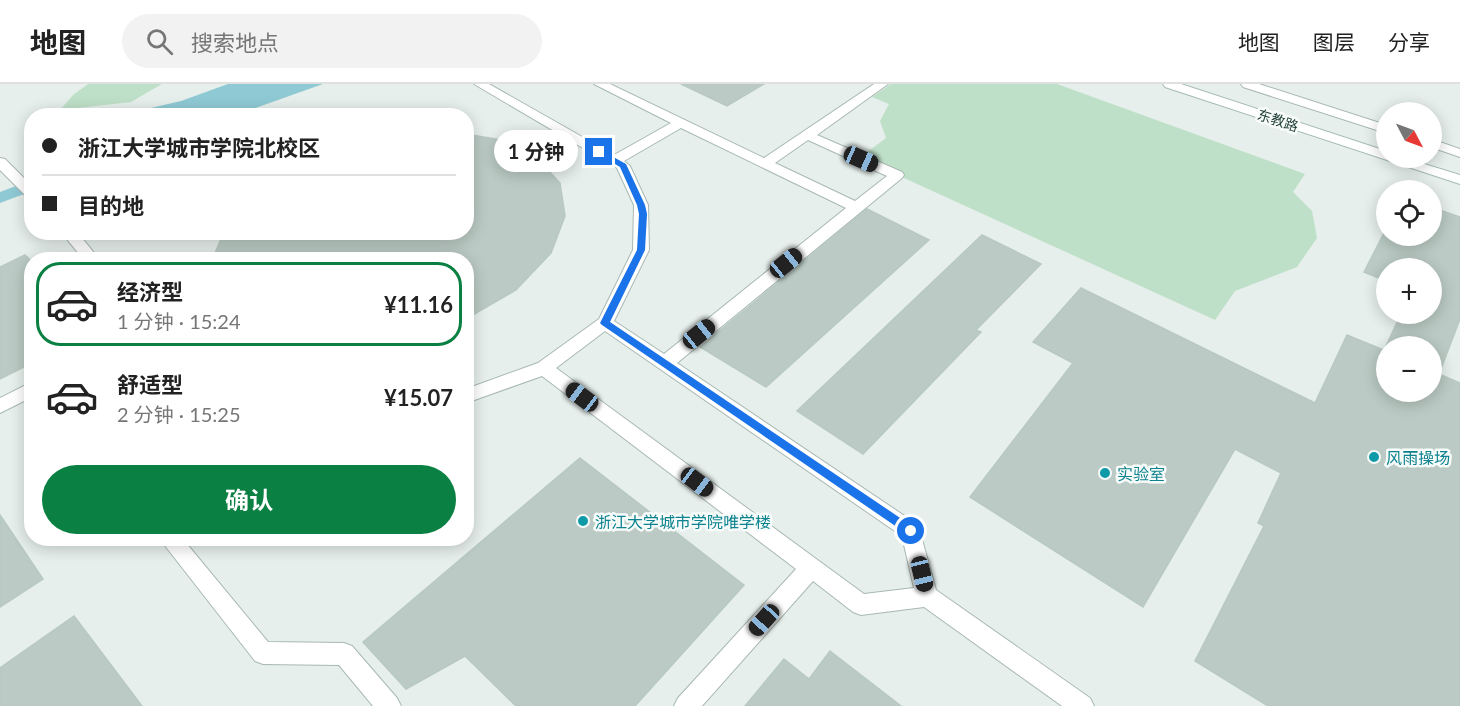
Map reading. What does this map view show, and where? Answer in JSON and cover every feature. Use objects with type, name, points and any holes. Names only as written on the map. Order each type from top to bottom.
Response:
[{"type":"street","points":[[474,393],[544,368],[605,323],[641,250],[641,205],[623,166],[480,84]]},
{"type":"street","points":[[600,84],[856,207]]},
{"type":"street","points":[[765,164],[882,84]]},
{"type":"street","name":"东教路","points":[[1169,84],[1376,152]]},
{"type":"street","name":"东教路","points":[[1187,84],[1376,147]]},
{"type":"street","points":[[1247,84],[1376,126]]},
{"type":"street","points":[[616,160],[681,123]]},
{"type":"street","points":[[665,363],[897,175],[807,135]]},
{"type":"street","points":[[1442,147],[1460,153]]},
{"type":"street","points":[[0,162],[24,186]]},
{"type":"street","points":[[1423,168],[1460,180]]},
{"type":"street","points":[[1441,168],[1460,174]]},
{"type":"street","points":[[75,240],[86,252]]},
{"type":"street","points":[[605,323],[911,531],[927,596],[1082,706]]},
{"type":"street","points":[[544,368],[861,605],[927,596]]},
{"type":"street","points":[[0,406],[24,393]]},
{"type":"street","points":[[176,546],[263,653],[344,654],[389,706]]},
{"type":"street","points":[[686,706],[811,568]]},
{"type":"green space","points":[[88,84],[162,84],[131,102],[62,108],[73,95]]},
{"type":"green space","points":[[891,84],[1057,84],[1305,174],[1293,192],[1312,211],[1317,238],[1297,267],[1235,291],[1215,320],[871,163],[866,153],[886,138],[880,121],[889,104],[872,97]]},
{"type":"water","points":[[228,84],[323,84],[256,108],[151,108],[181,101]]},
{"type":"building","points":[[681,84],[764,84],[727,106]]},
{"type":"building","points":[[474,135],[501,140],[537,158],[560,183],[565,216],[551,253],[516,290],[474,314],[474,252],[215,252],[221,240],[474,240]]},
{"type":"building","points":[[867,209],[929,240],[766,387],[700,347]]},
{"type":"building","points":[[1442,211],[1460,217],[1460,319],[1442,366],[1442,336],[1391,336],[1396,324],[1442,324],[1442,258],[1376,258],[1376,277],[1364,272],[1377,246],[1442,246]]},
{"type":"building","points":[[982,235],[1041,264],[976,330],[981,332],[863,454],[797,411]]},
{"type":"building","points":[[24,255],[24,367],[0,379],[0,267]]},
{"type":"building","points":[[1081,288],[1315,403],[1347,335],[1376,347],[1376,402],[1442,402],[1442,375],[1460,383],[1460,706],[1268,706],[1195,661],[1264,526],[1258,523],[1281,473],[1235,449],[1143,607],[970,497],[1073,363],[1033,342]]},
{"type":"building","name":"浙江大学城市学院唯学楼","points":[[580,458],[744,585],[635,706],[516,706],[465,656],[406,689],[363,642]]},
{"type":"building","points":[[0,515],[43,579],[0,607]]},
{"type":"building","points":[[74,616],[142,706],[0,706],[0,668]]},
{"type":"building","points":[[830,651],[901,706],[745,706],[784,659],[809,679]]},
{"type":"waterway","points":[[0,198],[24,188]]},
{"type":"place","name":"风雨操场","points":[[1374,457]]},
{"type":"place","name":"实验室","points":[[1105,473]]},
{"type":"place","name":"浙江大学城市学院唯学楼","points":[[583,521]]},
{"type":"route","points":[[599,152],[623,166],[643,214],[641,250],[605,323],[911,531]]}]
